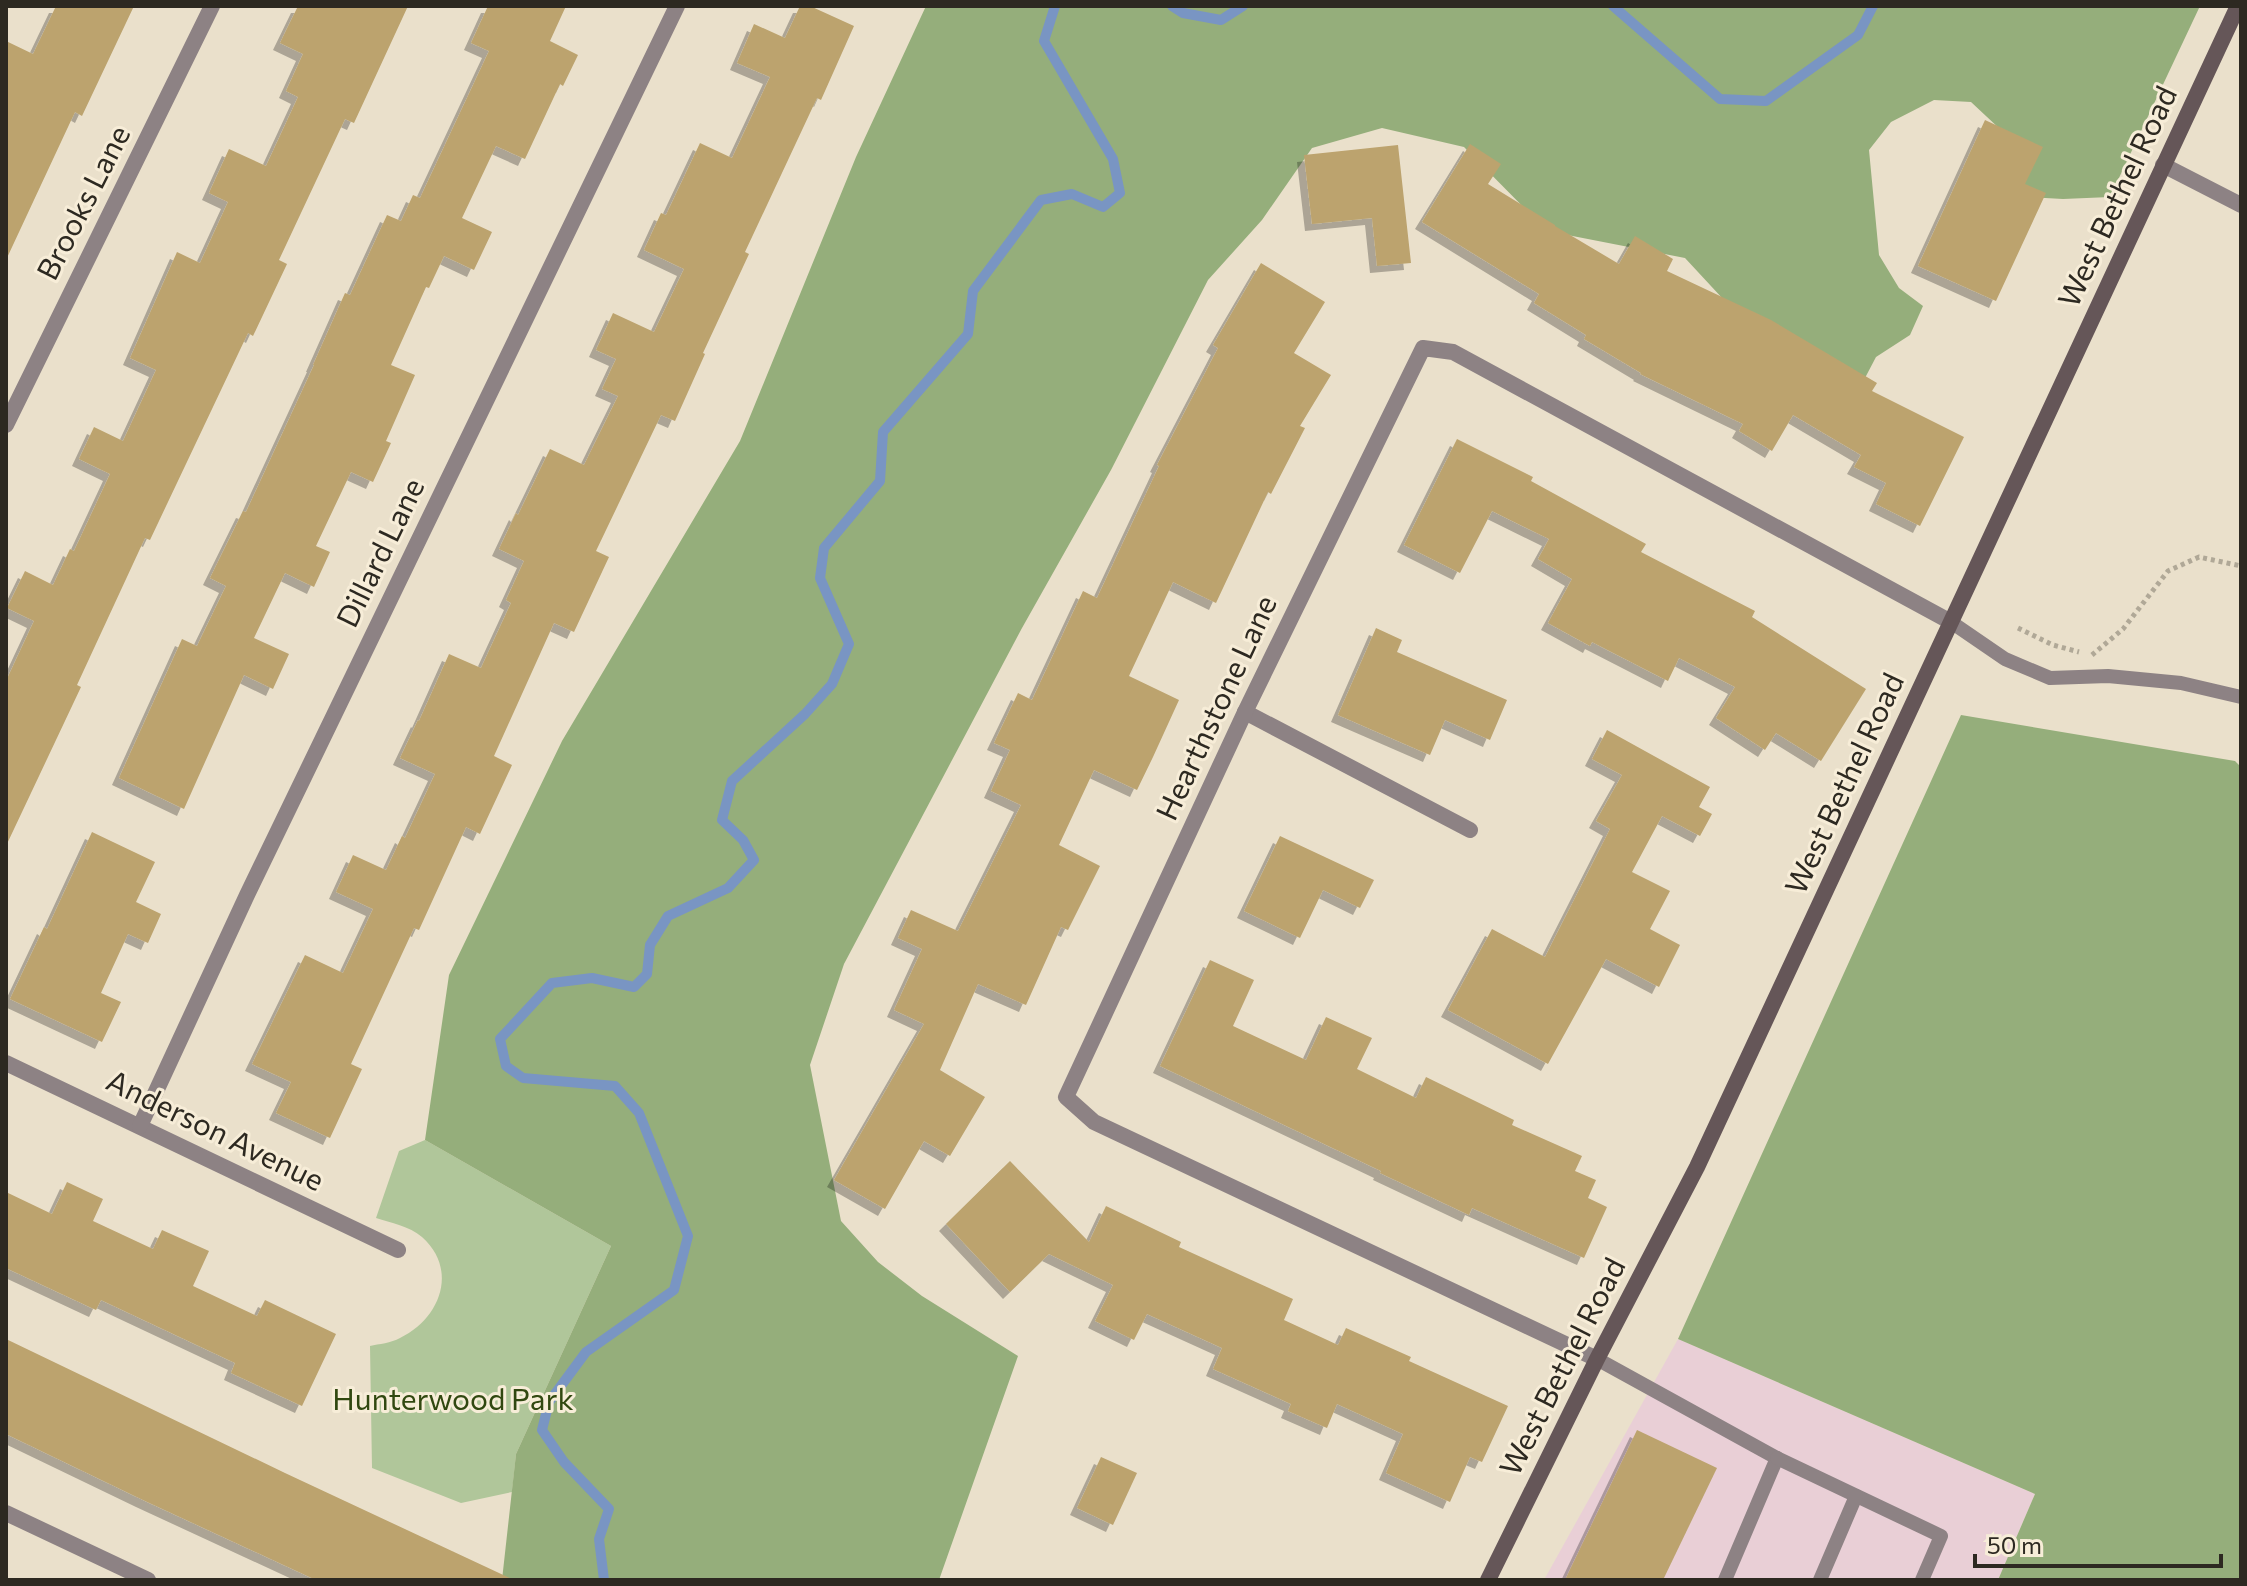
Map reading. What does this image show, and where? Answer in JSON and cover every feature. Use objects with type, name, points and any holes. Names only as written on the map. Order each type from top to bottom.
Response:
[{"type":"main road","name":"West Bethel Road","points":[[1488,1580],[1597,1359],[1697,1167],[2238,6]]},
{"type":"street","name":"Brooks Lane","points":[[6,425],[212,6]]},
{"type":"street","name":"Dillard Lane","points":[[140,1126],[261,866],[677,6]]},
{"type":"street","points":[[2163,165],[2241,205]]},
{"type":"street","name":"Hearthstone Lane","points":[[1597,1359],[1094,1122],[1066,1097],[1245,712],[1423,348],[1453,352],[1951,622]]},
{"type":"street","points":[[1245,712],[1470,830]]},
{"type":"street","name":"Anderson Avenue","points":[[6,1063],[398,1250]]},
{"type":"street","points":[[6,1513],[148,1580]]},
{"type":"lane","points":[[1951,622],[2005,659],[2050,678],[2108,676],[2181,683],[2241,697]]},
{"type":"lane","points":[[1597,1359],[1777,1458],[1941,1536],[1922,1580]]},
{"type":"lane","points":[[1725,1580],[1777,1458]]},
{"type":"lane","points":[[1820,1580],[1856,1496]]},
{"type":"path","points":[[2018,628],[2053,645],[2092,655],[2123,629],[2168,571],[2199,557],[2241,566]]},
{"type":"shaded area","points":[[1678,1339],[2035,1494],[1998,1580],[1544,1580]]},
{"type":"green space","points":[[926,6],[2200,6],[2110,197],[2063,199],[2013,196],[2017,145],[1971,102],[1934,100],[1891,122],[1869,150],[1879,255],[1899,288],[1923,306],[1910,335],[1876,357],[1855,397],[1749,327],[1685,258],[1547,231],[1464,147],[1382,128],[1312,148],[1262,220],[1208,280],[1111,470],[1022,628],[844,964],[810,1065],[841,1221],[878,1262],[922,1296],[1018,1356],[939,1580],[502,1580],[516,1454],[611,1246],[425,1140],[449,975],[562,741],[740,441],[856,157]]},
{"type":"green space","points":[[1961,715],[2235,761],[2241,767],[2241,1580],[1998,1580],[2035,1494],[1678,1339]]},
{"type":"green space","name":"Hunterwood Park","points":[[425,1140],[611,1246],[516,1454],[512,1492],[461,1503],[372,1468],[370,1346],[396,1340],[414,1330],[426,1319],[440,1293],[440,1264],[422,1237],[400,1225],[376,1218],[399,1151]]},
{"type":"building","points":[[56,6],[134,6],[82,116],[75,112],[6,260],[6,41],[33,54]]},
{"type":"building","points":[[298,6],[408,6],[354,123],[345,119],[279,260],[287,264],[253,336],[248,333],[150,540],[145,538],[77,685],[81,687],[6,846],[6,681],[34,621],[7,608],[25,571],[53,585],[70,549],[74,551],[110,474],[79,459],[94,427],[123,441],[156,370],[130,358],[177,252],[200,263],[228,202],[209,193],[229,149],[266,166],[298,97],[286,91],[303,54],[280,43]]},
{"type":"building","points":[[488,6],[566,6],[550,41],[578,55],[563,86],[560,84],[525,159],[496,146],[462,218],[492,232],[474,270],[444,256],[429,288],[426,287],[391,365],[415,375],[386,441],[391,443],[373,482],[351,472],[316,546],[330,552],[314,587],[285,573],[254,638],[289,654],[273,689],[244,675],[184,809],[119,778],[182,639],[197,646],[226,586],[210,578],[243,511],[246,512],[345,293],[350,295],[387,215],[401,221],[413,195],[420,198],[489,51],[471,43]]},
{"type":"building","points":[[800,6],[810,6],[854,26],[821,100],[817,98],[745,252],[749,254],[675,421],[661,415],[596,551],[609,557],[574,632],[554,623],[494,756],[512,765],[480,834],[466,827],[419,930],[414,928],[351,1064],[362,1069],[330,1138],[276,1113],[291,1082],[252,1064],[305,955],[343,973],[373,909],[336,892],[353,855],[386,870],[402,836],[405,838],[435,774],[400,758],[449,654],[481,668],[511,603],[506,600],[524,561],[499,549],[516,513],[518,515],[550,449],[584,465],[618,396],[602,389],[616,359],[596,350],[613,313],[654,332],[684,269],[644,250],[661,213],[666,215],[700,143],[732,158],[770,77],[737,63],[754,24],[785,38]]},
{"type":"building","points":[[1985,120],[2043,147],[2025,184],[2046,193],[1996,301],[1918,266]]},
{"type":"building","points":[[1470,144],[1501,164],[1488,184],[1619,264],[1635,236],[1673,259],[1667,271],[1771,320],[1877,383],[1872,391],[1964,437],[1920,526],[1876,504],[1886,483],[1854,467],[1861,455],[1793,415],[1772,451],[1739,431],[1743,424],[1640,374],[1584,339],[1586,335],[1534,303],[1539,294],[1422,222]]},
{"type":"building","points":[[1398,145],[1411,263],[1377,266],[1372,218],[1312,224],[1304,155]]},
{"type":"building","points":[[1261,263],[1325,302],[1294,353],[1331,375],[1300,426],[1305,428],[1271,494],[1268,492],[1216,603],[1173,582],[1129,676],[1179,700],[1153,757],[1137,790],[1094,770],[1059,845],[1100,866],[1068,930],[1061,927],[1026,1005],[978,984],[940,1070],[985,1097],[950,1156],[924,1141],[885,1209],[834,1180],[924,1024],[894,1010],[922,949],[898,938],[911,910],[958,931],[1021,805],[991,791],[1010,750],[994,743],[1018,693],[1032,700],[1083,591],[1097,598],[1157,465],[1218,348],[1213,345]]},
{"type":"building","points":[[1457,439],[1533,477],[1531,481],[1646,544],[1641,552],[1755,611],[1752,617],[1866,689],[1821,761],[1776,733],[1765,750],[1716,718],[1735,687],[1679,658],[1668,681],[1592,642],[1590,646],[1548,623],[1572,579],[1538,559],[1549,539],[1492,511],[1460,573],[1404,545]]},
{"type":"building","points":[[1376,628],[1402,640],[1397,652],[1507,700],[1490,740],[1445,720],[1430,755],[1338,715]]},
{"type":"building","points":[[1607,730],[1710,787],[1699,807],[1712,814],[1700,836],[1662,816],[1632,872],[1670,891],[1650,929],[1680,945],[1659,987],[1606,959],[1548,1064],[1448,1010],[1492,929],[1545,957],[1610,829],[1596,821],[1622,775],[1592,759]]},
{"type":"building","points":[[92,832],[155,862],[136,902],[161,914],[148,943],[128,934],[101,993],[121,1002],[102,1042],[10,999]]},
{"type":"building","points":[[1280,836],[1374,880],[1360,908],[1323,890],[1300,938],[1244,911]]},
{"type":"building","points":[[1210,960],[1254,980],[1233,1026],[1306,1060],[1326,1017],[1372,1038],[1357,1069],[1416,1098],[1426,1077],[1514,1120],[1512,1125],[1582,1156],[1575,1171],[1596,1180],[1588,1198],[1607,1207],[1584,1258],[1472,1208],[1469,1215],[1160,1066]]},
{"type":"building","points":[[1010,1161],[1089,1242],[1106,1206],[1181,1242],[1179,1247],[1293,1299],[1284,1320],[1338,1345],[1346,1328],[1411,1357],[1409,1361],[1508,1406],[1482,1462],[1470,1457],[1450,1502],[1386,1473],[1403,1434],[1337,1404],[1327,1428],[1288,1411],[1291,1404],[1213,1369],[1222,1348],[1147,1314],[1134,1340],[1095,1321],[1113,1285],[1049,1254],[1010,1292],[946,1224]]},
{"type":"building","points":[[67,1182],[103,1199],[93,1221],[153,1249],[162,1230],[209,1251],[193,1286],[257,1316],[265,1300],[336,1334],[302,1406],[231,1373],[235,1363],[101,1300],[96,1310],[6,1268],[6,1192],[52,1214]]},
{"type":"building","points":[[6,1339],[514,1580],[316,1580],[143,1500],[6,1434]]},
{"type":"building","points":[[1637,1430],[1717,1468],[1663,1580],[1565,1580]]},
{"type":"building","points":[[1101,1457],[1137,1473],[1113,1525],[1077,1508]]},
{"type":"waterway","points":[[604,1580],[599,1539],[609,1509],[564,1462],[542,1430],[549,1402],[586,1352],[674,1290],[688,1236],[639,1113],[615,1086],[523,1078],[506,1066],[500,1039],[552,983],[592,978],[634,987],[647,974],[650,945],[668,916],[728,888],[754,860],[743,840],[722,820],[732,781],[805,714],[832,684],[849,644],[820,578],[824,548],[880,481],[883,432],[968,334],[973,291],[1041,200],[1072,194],[1103,207],[1120,193],[1113,159],[1044,41],[1055,6]]},
{"type":"waterway","points":[[1172,6],[1183,13],[1221,20],[1243,6]]},
{"type":"waterway","points":[[1613,6],[1720,99],[1766,101],[1858,35],[1873,6]]}]
